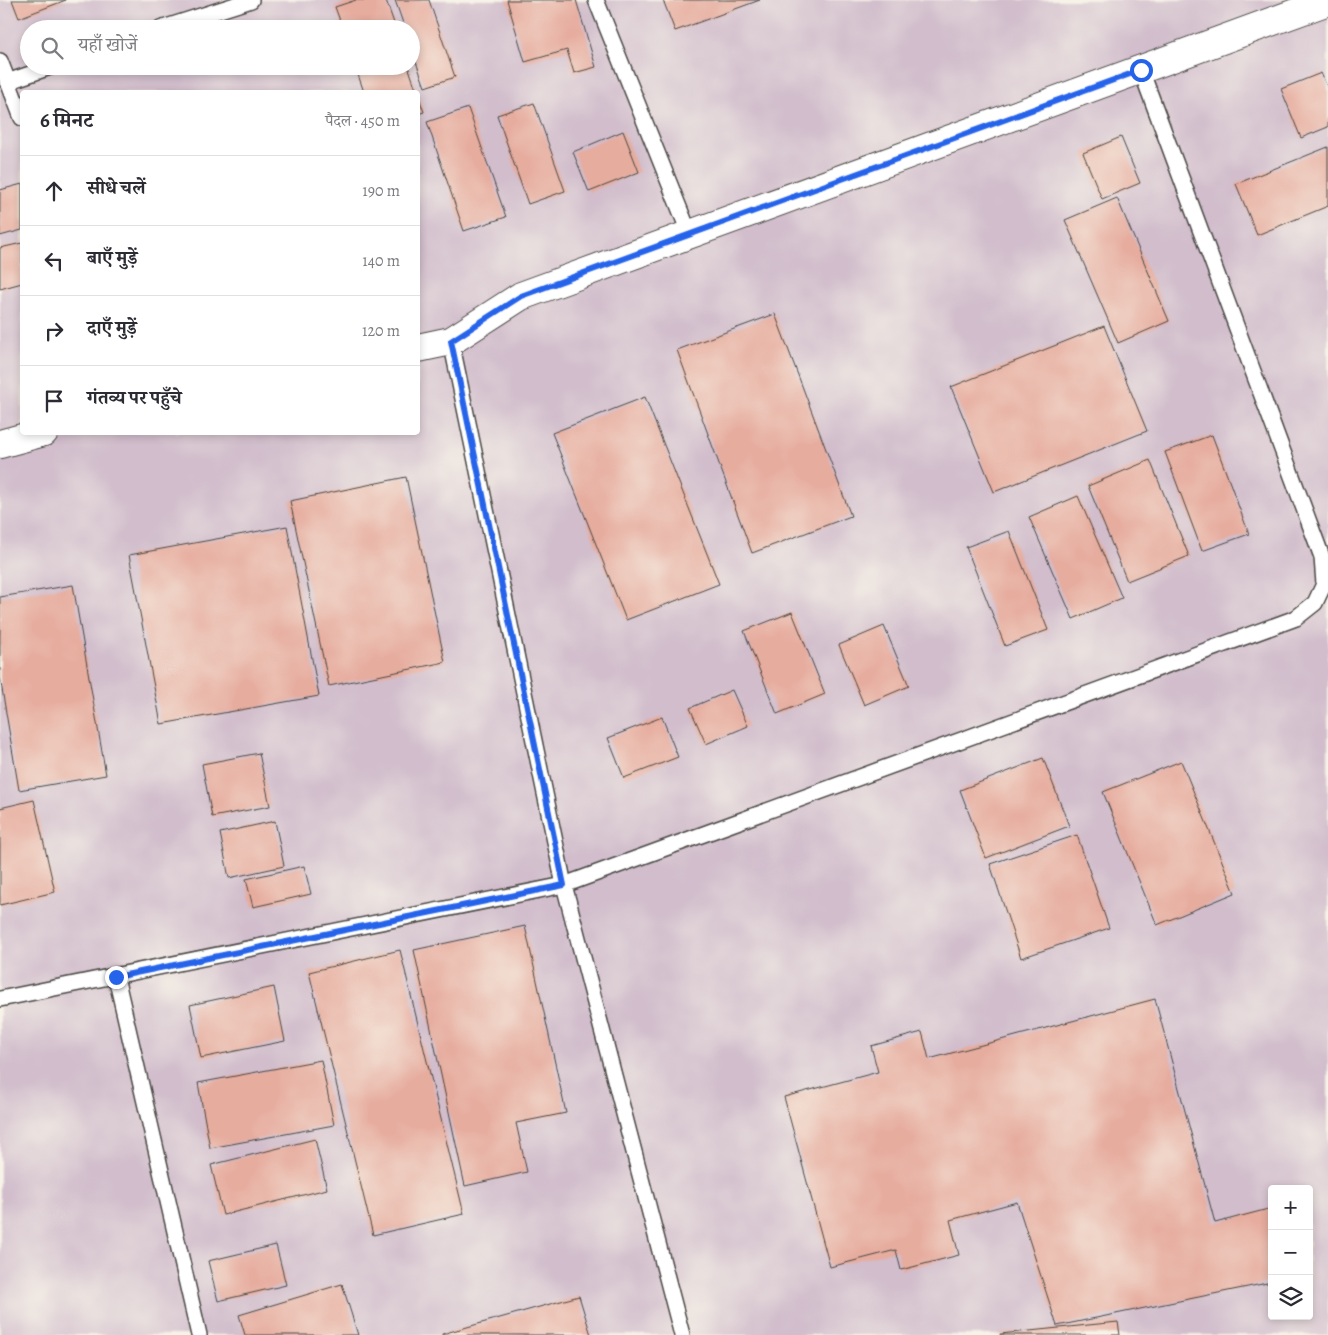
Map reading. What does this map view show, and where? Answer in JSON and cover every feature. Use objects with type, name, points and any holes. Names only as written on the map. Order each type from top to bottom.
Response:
[{"type":"street","points":[[420,348],[451,341],[521,296],[1328,1]]},
{"type":"street","points":[[0,444],[33,435]]},
{"type":"lane","points":[[188,20],[251,0]]},
{"type":"lane","points":[[596,0],[690,235]]},
{"type":"lane","points":[[0,61],[20,113]]},
{"type":"lane","points":[[0,999],[564,885],[1296,618],[1315,603],[1324,584],[1322,557],[1141,70]]},
{"type":"lane","points":[[8,82],[28,75]]},
{"type":"lane","points":[[451,341],[564,885],[682,1335]]},
{"type":"lane","points":[[116,977],[199,1335]]},
{"type":"shaded area","points":[[0,0],[1328,0],[1328,1335],[0,1335]]},
{"type":"building","points":[[12,0],[66,0],[19,18]]},
{"type":"building","points":[[356,0],[386,0],[393,20],[340,20],[335,7]]},
{"type":"building","points":[[395,0],[429,0],[455,77],[425,87],[420,73],[420,20],[402,20]]},
{"type":"building","points":[[507,0],[576,0],[596,67],[574,73],[567,50],[525,62]]},
{"type":"building","points":[[663,0],[760,0],[675,31]]},
{"type":"building","points":[[1321,73],[1328,89],[1328,127],[1301,138],[1281,89]]},
{"type":"building","points":[[358,75],[411,75],[416,90],[363,90]]},
{"type":"building","points":[[420,101],[424,112],[420,113]]},
{"type":"building","points":[[534,103],[565,191],[528,204],[497,115]]},
{"type":"building","points":[[468,108],[506,217],[464,231],[427,122]]},
{"type":"building","points":[[623,131],[639,172],[589,192],[573,152]]},
{"type":"building","points":[[1121,137],[1140,183],[1102,199],[1083,153]]},
{"type":"building","points":[[1328,147],[1328,206],[1257,235],[1236,184]]},
{"type":"building","points":[[20,185],[20,231],[0,236],[0,190]]},
{"type":"building","points":[[1117,198],[1169,321],[1118,343],[1065,220]]},
{"type":"building","points":[[20,243],[20,284],[0,289],[0,248]]},
{"type":"building","points":[[775,314],[851,516],[752,553],[677,350]]},
{"type":"building","points":[[1104,326],[1147,431],[994,492],[951,387]]},
{"type":"building","points":[[645,397],[719,584],[626,620],[552,433]]},
{"type":"building","points":[[1212,435],[1249,534],[1202,551],[1165,452]]},
{"type":"building","points":[[1150,460],[1189,556],[1127,581],[1088,486]]},
{"type":"building","points":[[406,477],[445,662],[329,686],[290,501]]},
{"type":"building","points":[[1078,496],[1122,598],[1073,619],[1029,517]]},
{"type":"building","points":[[287,526],[319,696],[161,724],[129,555]]},
{"type":"building","points":[[1009,531],[1048,630],[1005,646],[966,547]]},
{"type":"building","points":[[73,585],[106,775],[19,790],[0,677],[0,597]]},
{"type":"building","points":[[792,612],[825,694],[777,714],[744,631]]},
{"type":"building","points":[[884,626],[909,686],[864,705],[839,645]]},
{"type":"building","points":[[732,690],[748,726],[706,744],[690,708]]},
{"type":"building","points":[[662,717],[678,757],[624,778],[608,738]]},
{"type":"building","points":[[259,753],[270,806],[212,817],[202,764]]},
{"type":"building","points":[[1043,758],[1069,826],[986,858],[960,790]]},
{"type":"building","points":[[1181,761],[1235,893],[1157,925],[1103,792]]},
{"type":"building","points":[[34,800],[55,892],[0,905],[0,808]]},
{"type":"building","points":[[275,821],[284,866],[229,878],[220,833]]},
{"type":"building","points":[[1077,835],[1109,928],[1021,958],[990,864]]},
{"type":"building","points":[[304,866],[311,894],[253,907],[246,879]]},
{"type":"building","points":[[525,926],[566,1113],[516,1123],[527,1172],[465,1186],[414,950]]},
{"type":"building","points":[[400,950],[464,1214],[373,1235],[309,972]]},
{"type":"building","points":[[274,987],[285,1041],[201,1058],[190,1005]]},
{"type":"building","points":[[1155,999],[1215,1223],[1268,1209],[1268,1283],[1057,1326],[1017,1202],[950,1220],[959,1255],[901,1270],[896,1250],[830,1267],[784,1097],[878,1072],[871,1046],[922,1032],[929,1059]]},
{"type":"building","points":[[321,1060],[334,1125],[210,1148],[198,1083]]},
{"type":"building","points":[[315,1139],[327,1189],[223,1215],[211,1165]]},
{"type":"building","points":[[276,1245],[286,1285],[218,1301],[208,1261]]},
{"type":"building","points":[[342,1284],[358,1335],[245,1335],[239,1315]]},
{"type":"building","points":[[579,1296],[591,1335],[442,1335],[442,1334]]},
{"type":"building","points":[[1118,1322],[1120,1335],[1000,1335],[1000,1334]]},
{"type":"route","points":[[116,977],[564,885],[451,341],[521,296],[1141,70]]}]
